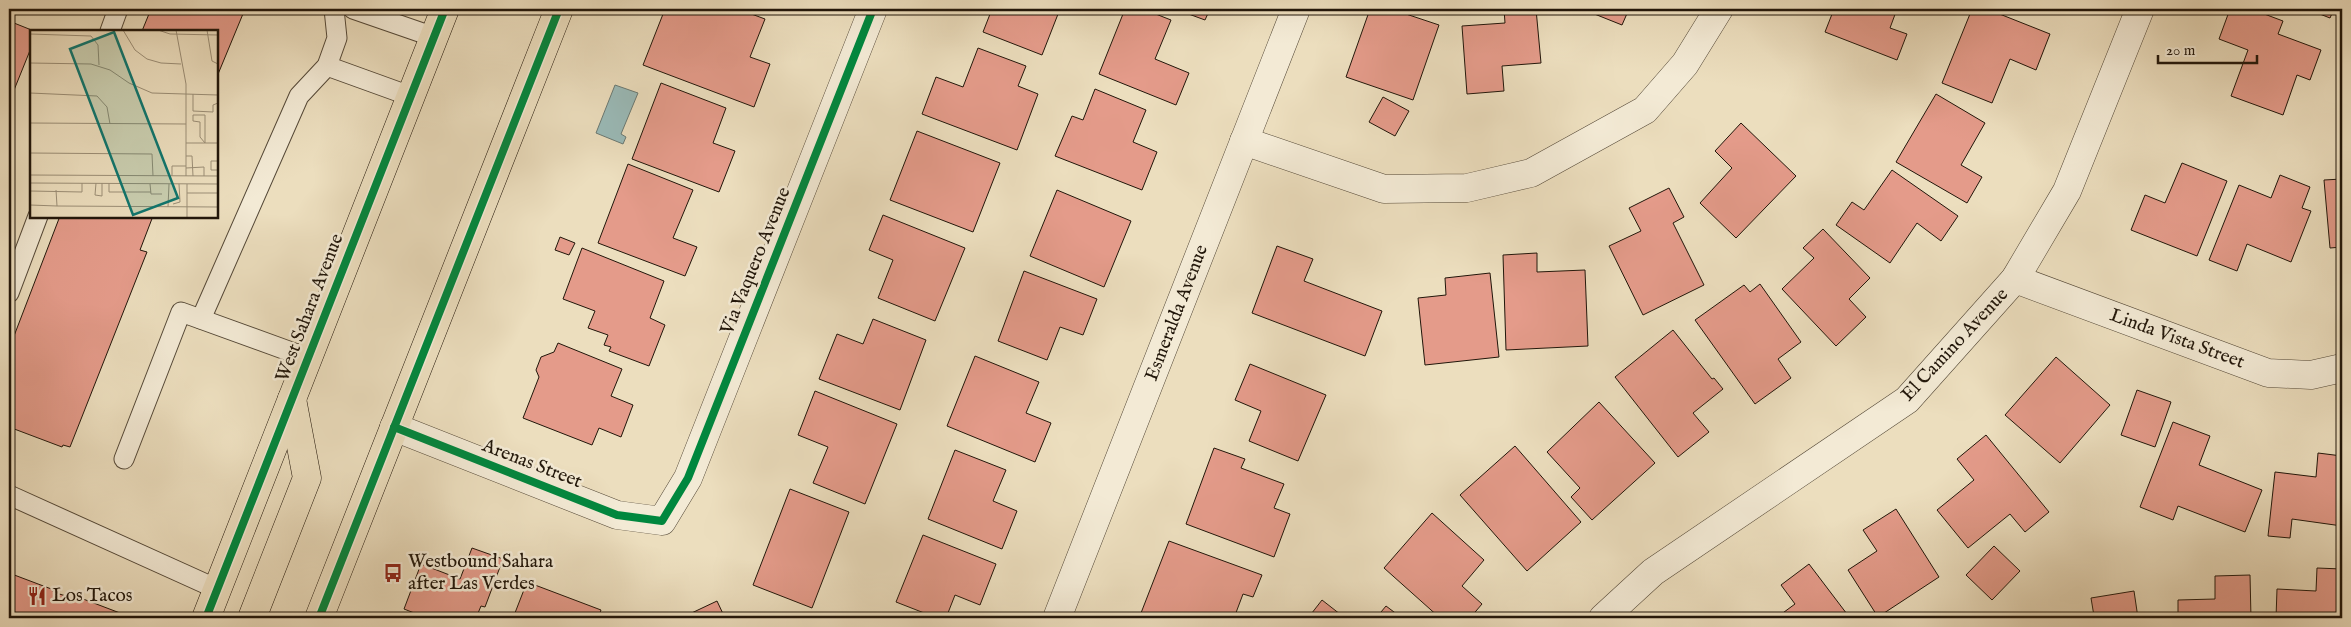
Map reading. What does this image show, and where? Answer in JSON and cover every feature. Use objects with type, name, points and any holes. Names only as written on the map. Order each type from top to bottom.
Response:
[{"type":"main road","name":"West Sahara Avenue","points":[[206,618],[445,9]]},
{"type":"main road","points":[[319,618],[559,9]]},
{"type":"main road","points":[[252,618],[307,478],[292,399]]},
{"type":"street","name":"Via Vaquero Avenue","points":[[662,521],[688,478],[873,9]]},
{"type":"street","name":"Esmeralda Avenue","points":[[1057,618],[1296,9]]},
{"type":"street","points":[[1244,141],[1384,189],[1468,188],[1531,173],[1645,110],[1686,64],[1719,9]]},
{"type":"street","name":"El Camino Avenue","points":[[1603,618],[1653,572],[1907,400],[2015,279],[2067,191],[2140,9]]},
{"type":"street","name":"Linda Vista Street","points":[[2015,279],[2268,373],[2311,375],[2342,368]]},
{"type":"street","name":"Arenas Street","points":[[394,427],[617,515],[662,521]]},
{"type":"lane","points":[[110,30],[118,9]]},
{"type":"lane","points":[[201,319],[299,96],[327,66],[337,38],[334,9]]},
{"type":"lane","points":[[353,9],[434,37]]},
{"type":"lane","points":[[327,66],[410,96]]},
{"type":"lane","points":[[9,293],[37,218]]},
{"type":"lane","points":[[124,459],[181,312],[308,358]]},
{"type":"lane","points":[[9,495],[217,589]]},
{"type":"water","points":[[615,85],[638,93],[621,134],[626,137],[623,144],[596,133]]},
{"type":"building","points":[[151,9],[245,9],[218,74],[218,30],[142,30]]},
{"type":"building","points":[[665,9],[738,9],[765,19],[750,57],[770,64],[754,107],[643,65]]},
{"type":"building","points":[[992,9],[1060,9],[1042,55],[983,32]]},
{"type":"building","points":[[1125,9],[1143,9],[1171,20],[1155,59],[1189,73],[1176,105],[1099,74]]},
{"type":"building","points":[[1175,9],[1210,9],[1205,20]]},
{"type":"building","points":[[1370,9],[1407,9],[1406,14],[1439,25],[1413,100],[1346,77]]},
{"type":"building","points":[[1504,9],[1536,9],[1541,63],[1502,66],[1504,91],[1467,94],[1462,26],[1505,23]]},
{"type":"building","points":[[1582,9],[1629,9],[1622,25]]},
{"type":"building","points":[[1834,9],[1897,9],[1890,28],[1907,34],[1897,60],[1825,32]]},
{"type":"building","points":[[1972,9],[1987,9],[2050,34],[2036,70],[2010,59],[1992,103],[1942,83]]},
{"type":"building","points":[[2230,9],[2251,9],[2283,21],[2278,34],[2321,50],[2310,80],[2297,75],[2283,115],[2231,96],[2248,50],[2219,39]]},
{"type":"building","points":[[2307,9],[2334,9],[2330,18]]},
{"type":"building","points":[[9,21],[32,30],[30,50],[9,99]]},
{"type":"building","points":[[978,48],[1026,66],[1018,86],[1038,94],[1017,150],[922,114],[936,77],[963,87]]},
{"type":"building","points":[[661,83],[726,108],[713,143],[735,151],[719,192],[632,159]]},
{"type":"building","points":[[1095,89],[1146,110],[1133,142],[1157,152],[1142,190],[1055,156],[1072,116],[1083,120]]},
{"type":"building","points":[[1936,94],[1985,123],[1961,165],[1982,177],[1967,203],[1896,162]]},
{"type":"building","points":[[1383,97],[1409,111],[1395,136],[1369,122]]},
{"type":"building","points":[[1741,123],[1796,176],[1736,238],[1700,203],[1732,168],[1715,151]]},
{"type":"building","points":[[917,131],[1000,163],[973,232],[890,200]]},
{"type":"building","points":[[2182,163],[2227,181],[2197,256],[2131,230],[2145,195],[2165,203]]},
{"type":"building","points":[[628,164],[693,190],[673,238],[697,247],[685,276],[598,243]]},
{"type":"building","points":[[1892,170],[1958,216],[1941,241],[1917,223],[1890,263],[1836,225],[1852,202],[1864,210]]},
{"type":"building","points":[[2280,175],[2310,187],[2302,208],[2311,211],[2291,262],[2247,244],[2237,271],[2209,260],[2239,185],[2271,198]]},
{"type":"building","points":[[2342,179],[2342,247],[2330,248],[2324,180]]},
{"type":"building","points":[[1669,188],[1684,217],[1673,223],[1704,285],[1643,315],[1609,246],[1641,231],[1629,208]]},
{"type":"building","points":[[1057,190],[1131,221],[1104,287],[1030,256]]},
{"type":"building","points":[[883,215],[965,248],[935,321],[878,298],[893,260],[869,250]]},
{"type":"building","points":[[59,218],[152,218],[140,250],[147,252],[70,447],[63,445],[62,447],[9,427],[9,349]]},
{"type":"building","points":[[1823,229],[1870,278],[1849,299],[1866,317],[1836,346],[1782,289],[1814,258],[1803,248]]},
{"type":"building","points":[[560,237],[575,243],[569,255],[555,250]]},
{"type":"building","points":[[1277,246],[1313,259],[1304,281],[1382,311],[1365,356],[1252,313]]},
{"type":"building","points":[[582,248],[664,281],[650,318],[665,325],[649,366],[609,351],[611,347],[604,345],[608,335],[588,328],[595,311],[563,299]]},
{"type":"building","points":[[1537,253],[1537,272],[1585,270],[1588,346],[1506,350],[1503,255]]},
{"type":"building","points":[[1024,271],[1097,299],[1083,335],[1060,327],[1047,360],[998,341]]},
{"type":"building","points":[[1490,273],[1499,357],[1425,365],[1418,298],[1446,295],[1445,278]]},
{"type":"building","points":[[1760,284],[1801,342],[1778,359],[1791,378],[1755,404],[1695,320],[1744,285],[1750,292]]},
{"type":"building","points":[[873,319],[926,340],[900,410],[819,379],[837,334],[863,344]]},
{"type":"building","points":[[1673,330],[1712,379],[1714,378],[1723,389],[1693,413],[1709,432],[1678,457],[1615,377]]},
{"type":"building","points":[[558,343],[622,369],[611,396],[633,405],[621,437],[599,428],[592,445],[523,418],[539,377],[536,370],[541,357],[554,352]]},
{"type":"building","points":[[975,356],[1039,382],[1026,413],[1051,423],[1035,462],[947,426]]},
{"type":"building","points":[[2056,357],[2110,405],[2060,463],[2005,415]]},
{"type":"building","points":[[1250,364],[1326,395],[1298,461],[1249,441],[1261,411],[1235,400]]},
{"type":"building","points":[[2137,390],[2171,402],[2155,447],[2121,435]]},
{"type":"building","points":[[815,391],[897,424],[865,504],[813,483],[828,447],[798,435]]},
{"type":"building","points":[[1599,402],[1655,463],[1592,520],[1571,497],[1580,488],[1547,452]]},
{"type":"building","points":[[2173,422],[2210,436],[2199,465],[2262,490],[2245,532],[2178,506],[2173,520],[2140,507]]},
{"type":"building","points":[[1986,435],[2049,512],[2025,532],[2010,514],[1968,548],[1937,510],[1974,480],[1957,459]]},
{"type":"building","points":[[1515,446],[1581,522],[1527,571],[1460,495]]},
{"type":"building","points":[[1214,448],[1245,459],[1241,468],[1284,484],[1274,508],[1290,514],[1274,557],[1186,524]]},
{"type":"building","points":[[955,450],[1006,470],[993,501],[1017,511],[1002,549],[928,519]]},
{"type":"building","points":[[2318,453],[2342,456],[2342,526],[2292,519],[2290,538],[2268,536],[2275,472],[2316,477]]},
{"type":"building","points":[[790,489],[849,512],[812,608],[753,585]]},
{"type":"building","points":[[1896,509],[1939,577],[1878,617],[1848,570],[1877,551],[1863,530]]},
{"type":"building","points":[[1432,513],[1484,560],[1462,586],[1482,604],[1470,618],[1440,618],[1384,568]]},
{"type":"building","points":[[923,535],[996,564],[980,605],[955,595],[946,618],[937,618],[896,602]]},
{"type":"building","points":[[1169,541],[1262,575],[1253,597],[1243,594],[1234,618],[1156,618],[1141,613]]},
{"type":"building","points":[[1994,546],[2020,571],[1992,600],[1966,575]]},
{"type":"building","points":[[472,548],[503,559],[485,607],[481,606],[476,618],[427,618],[404,609],[421,564],[460,579]]},
{"type":"building","points":[[1809,564],[1850,618],[1776,618],[1795,604],[1781,585]]},
{"type":"building","points":[[2317,568],[2342,569],[2342,618],[2276,618],[2277,589],[2316,591]]},
{"type":"building","name":"Los Tacos","points":[[9,573],[54,590],[53,592],[69,597],[70,594],[120,613],[118,618],[9,618]]},
{"type":"building","points":[[2250,575],[2251,618],[2178,618],[2178,600],[2215,599],[2215,576]]},
{"type":"building","points":[[527,582],[601,610],[598,618],[513,618]]},
{"type":"building","points":[[2134,591],[2138,618],[2082,618],[2094,616],[2091,598]]},
{"type":"building","points":[[1322,600],[1345,618],[1308,618]]},
{"type":"building","points":[[717,601],[725,618],[681,618]]},
{"type":"building","points":[[1386,606],[1402,618],[1376,618]]},
{"type":"cycle path","points":[[206,618],[445,9]]},
{"type":"cycle path","points":[[319,618],[559,9]]},
{"type":"cycle path","points":[[394,427],[617,515],[662,521],[688,478],[873,9]]},
{"type":"place","name":"Westbound Sahara after Las Verdes","points":[[393,573]]},
{"type":"place","name":"Los Tacos","points":[[37,596]]}]
